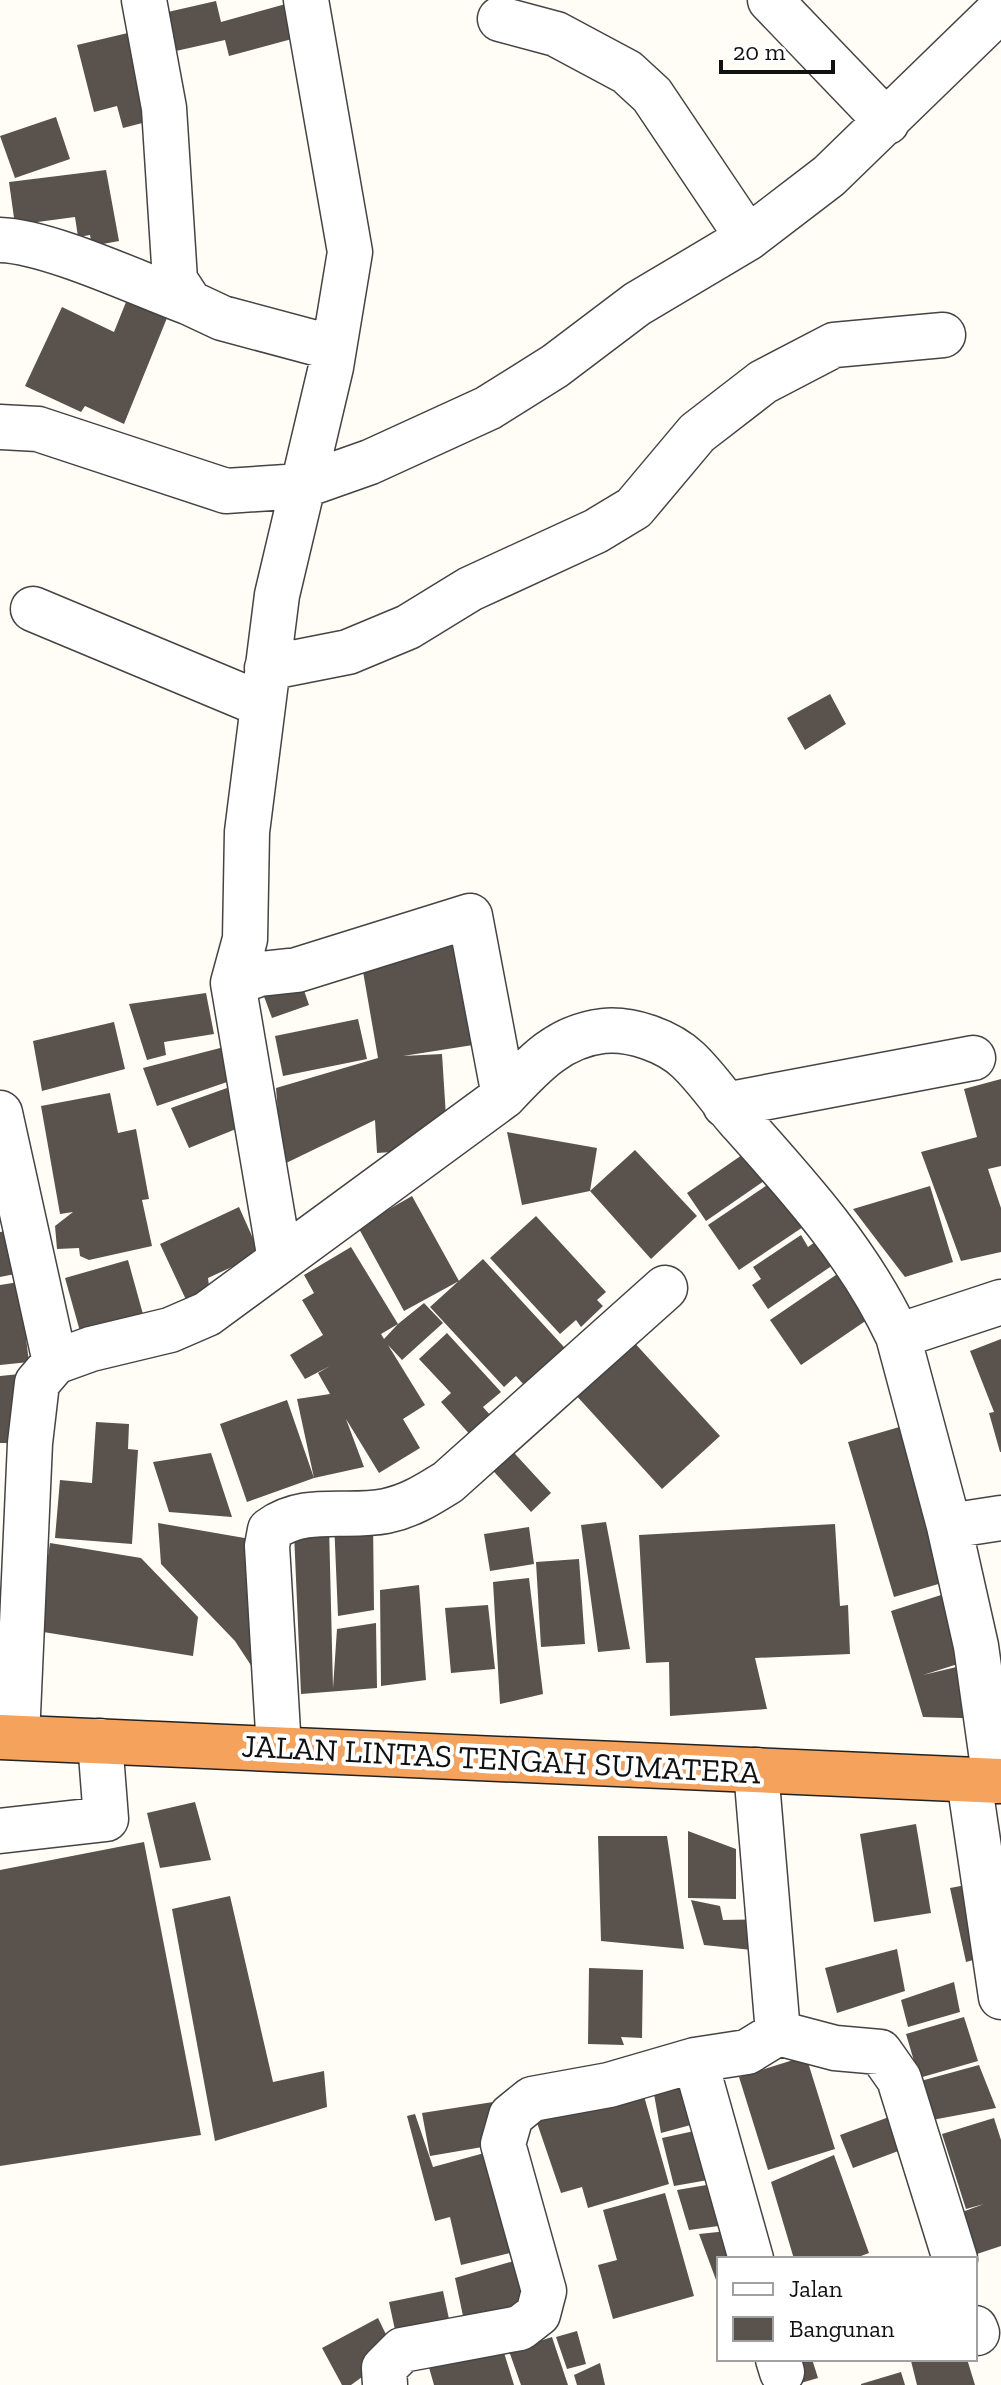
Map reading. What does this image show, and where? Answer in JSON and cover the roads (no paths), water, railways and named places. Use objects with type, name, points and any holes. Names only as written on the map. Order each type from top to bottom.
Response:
[{"type":"highway","name":"JALAN LINTAS TENGAH SUMATERA","points":[[9,1737],[988,1781]]},
{"type":"street","points":[[144,0],[164,108],[175,280],[190,303]]},
{"type":"street","points":[[280,1260],[233,983],[245,939],[247,832],[277,595],[334,348],[350,252],[306,0]]},
{"type":"street","points":[[770,0],[887,122]]},
{"type":"street","points":[[0,427],[38,429],[226,491],[302,486],[370,462],[488,408],[555,366],[637,304],[748,238],[829,176],[1001,9]]},
{"type":"street","points":[[500,19],[556,34],[627,72],[652,95],[748,238]]},
{"type":"street","points":[[0,240],[15,240],[65,256],[222,318],[334,348]]},
{"type":"street","points":[[33,609],[265,686],[408,627],[470,589],[596,531],[634,508],[697,433],[763,382],[834,345],[943,335]]},
{"type":"street","points":[[233,983],[260,974],[297,970],[470,916],[504,1096]]},
{"type":"street","points":[[9,1737],[31,1425],[37,1383],[55,1362],[91,1349],[170,1330],[207,1314],[504,1096],[542,1056],[571,1038],[604,1031],[648,1037],[687,1058],[859,1262],[898,1336],[949,1526],[976,1646],[1001,1997]]},
{"type":"street","points":[[725,1105],[973,1058]]},
{"type":"street","points":[[0,1113],[55,1362]]},
{"type":"street","points":[[279,1749],[267,1546],[270,1530],[284,1520],[316,1513],[382,1512],[412,1504],[448,1482],[665,1288]]},
{"type":"street","points":[[898,1336],[1001,1302]]},
{"type":"street","points":[[949,1526],[1001,1518]]},
{"type":"street","points":[[0,1831],[106,1819],[100,1741]]},
{"type":"street","points":[[756,1770],[778,2033]]},
{"type":"street","points":[[385,2385],[384,2368],[402,2350],[520,2328],[538,2314],[544,2291],[503,2144],[511,2116],[532,2099],[609,2085],[695,2060],[747,2052],[778,2033],[835,2048],[880,2052],[899,2079],[954,2257]]},
{"type":"street","points":[[695,2060],[750,2257]]}]
